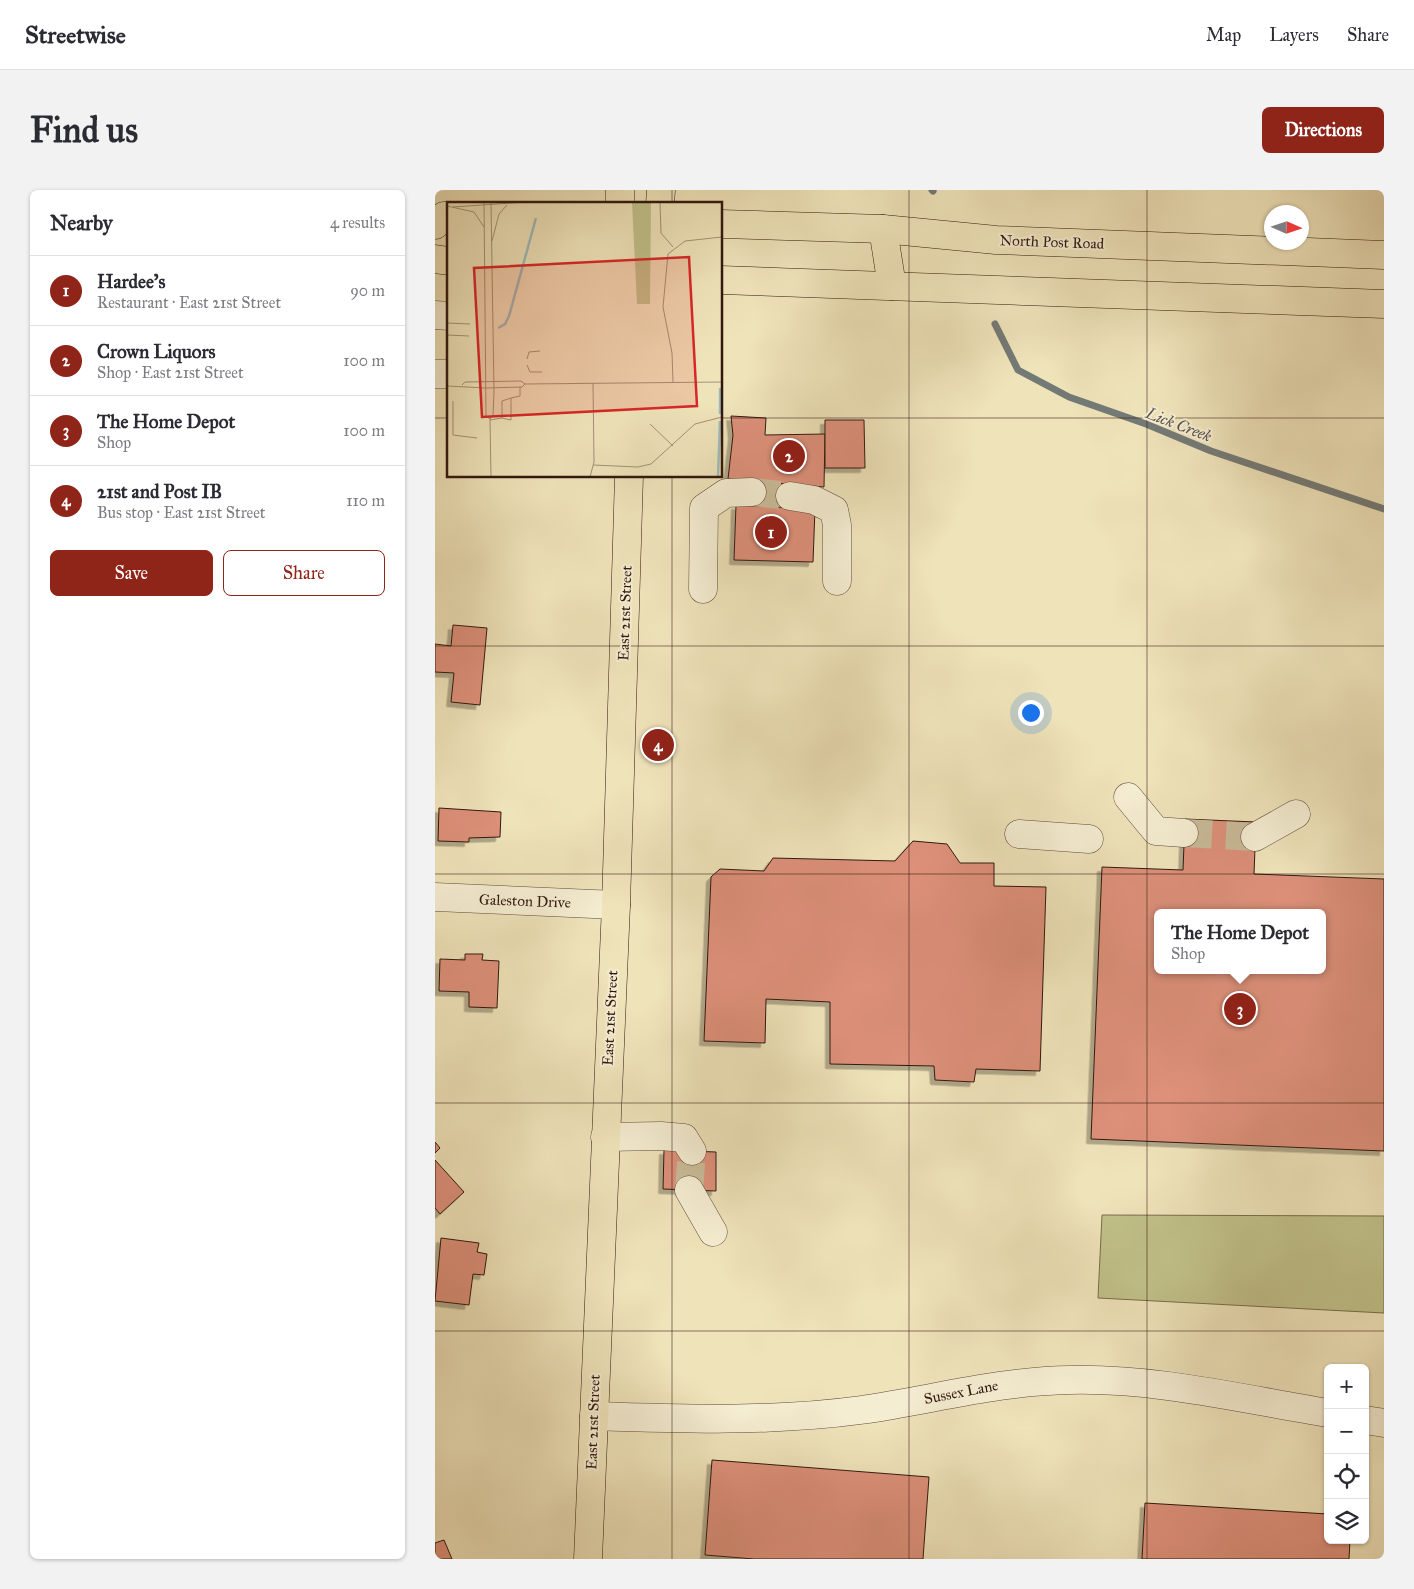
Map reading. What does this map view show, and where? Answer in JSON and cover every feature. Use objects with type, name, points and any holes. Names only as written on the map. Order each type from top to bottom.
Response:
[{"type":"main road","points":[[435,225],[444,216],[447,216]]},
{"type":"main road","name":"North Post Road","points":[[723,224],[883,229],[996,240],[1384,256]]},
{"type":"main road","points":[[883,229],[893,286]]},
{"type":"main road","points":[[723,280],[1384,304]]},
{"type":"main road","name":"East 21st Street","points":[[588,1559],[616,904],[629,478]]},
{"type":"street","points":[[703,589],[704,508],[726,494],[752,492]]},
{"type":"street","points":[[790,496],[814,500],[835,510],[837,525],[837,581]]},
{"type":"street","points":[[1128,797],[1157,832],[1184,833]]},
{"type":"street","points":[[1255,837],[1296,814]]},
{"type":"street","points":[[1019,834],[1089,839]]},
{"type":"street","name":"Galeston Drive","points":[[435,898],[616,904]]},
{"type":"street","points":[[605,1137],[661,1136],[684,1138],[691,1151]]},
{"type":"street","points":[[689,1190],[713,1232]]},
{"type":"street","name":"Sussex Lane","points":[[594,1416],[713,1420],[778,1418],[861,1410],[1001,1384],[1072,1380],[1159,1385],[1324,1412]]},
{"type":"street","points":[[1369,1421],[1384,1423]]},
{"type":"green space","points":[[1102,1215],[1384,1216],[1384,1313],[1098,1298]]},
{"type":"building","points":[[731,416],[766,418],[765,435],[825,434],[824,487],[728,479],[733,435]]},
{"type":"building","points":[[825,420],[864,420],[865,468],[825,468]]},
{"type":"building","points":[[736,505],[815,509],[813,562],[734,560]]},
{"type":"building","points":[[453,625],[487,628],[480,705],[451,702],[454,673],[435,672],[435,644],[451,646]]},
{"type":"building","points":[[439,808],[501,812],[500,837],[469,838],[469,842],[438,841]]},
{"type":"building","points":[[1185,819],[1256,822],[1254,874],[1384,879],[1384,1151],[1091,1139],[1102,867],[1183,870]]},
{"type":"building","points":[[913,841],[947,844],[960,863],[994,863],[994,886],[1046,887],[1040,1071],[976,1069],[974,1082],[935,1080],[934,1066],[830,1064],[830,1002],[766,999],[765,1043],[704,1041],[711,877],[720,869],[764,871],[773,858],[895,861]]},
{"type":"building","points":[[465,954],[483,954],[482,960],[499,961],[497,1008],[469,1007],[469,992],[439,991],[440,959],[465,960]]},
{"type":"building","points":[[435,1142],[440,1148],[435,1153]]},
{"type":"building","points":[[664,1150],[716,1152],[716,1191],[663,1189]]},
{"type":"building","points":[[435,1160],[464,1192],[440,1214],[435,1208]]},
{"type":"building","points":[[441,1238],[479,1243],[477,1252],[487,1254],[484,1275],[473,1274],[469,1305],[435,1301]]},
{"type":"building","points":[[712,1460],[929,1477],[923,1559],[754,1559],[705,1555]]},
{"type":"building","points":[[1145,1503],[1324,1514],[1324,1544],[1350,1544],[1349,1559],[1142,1559]]},
{"type":"building","points":[[444,1540],[452,1559],[435,1559],[435,1543]]},
{"type":"waterway","name":"Lick Creek","points":[[995,324],[1018,370],[1069,397],[1146,424],[1211,451],[1384,509]]},
{"type":"tunnel","points":[[752,492],[790,496]]},
{"type":"tunnel","points":[[1184,833],[1255,837]]},
{"type":"tunnel","points":[[689,1190],[692,1151]]},
{"type":"place","name":"Crown Liquors","points":[[789,456]]},
{"type":"place","name":"Hardee's","points":[[771,532]]},
{"type":"place","name":"21st and Post IB","points":[[658,745]]},
{"type":"place","name":"The Home Depot","points":[[1240,1009]]}]
